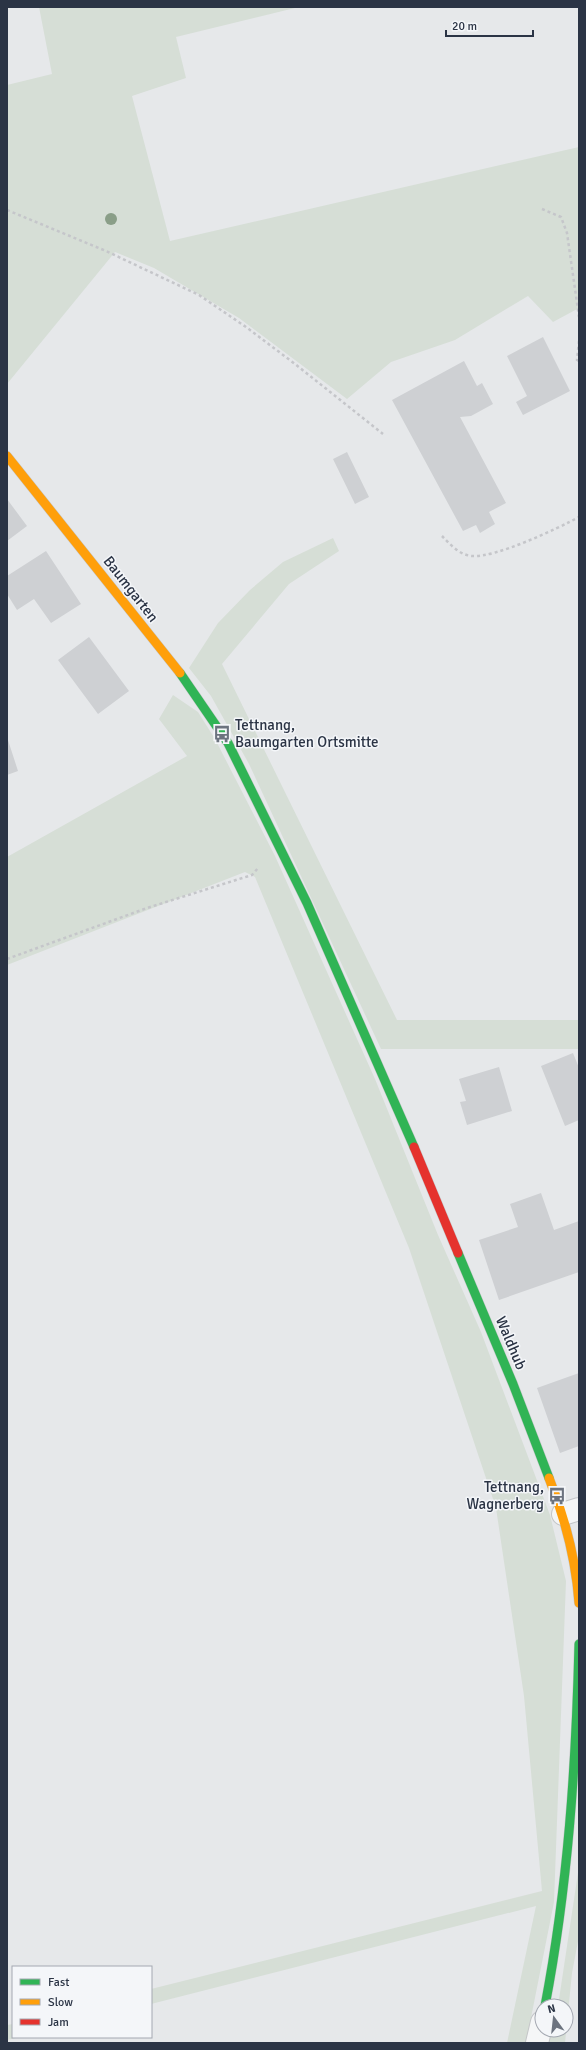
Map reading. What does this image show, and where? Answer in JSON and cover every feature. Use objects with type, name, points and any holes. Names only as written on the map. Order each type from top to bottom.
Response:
[{"type":"street","name":"Baumgarten","points":[[7,456],[183,677],[228,743],[279,846]]},
{"type":"street","name":"Waldhub","points":[[279,846],[307,903],[394,1100],[513,1384],[571,1512],[579,1604]]},
{"type":"street","points":[[546,1998],[568,1864],[577,1715],[579,1644]]},
{"type":"path","points":[[542,209],[561,217],[567,233],[579,317]]},
{"type":"path","points":[[7,210],[106,251],[199,295],[246,327],[295,364],[383,434]]},
{"type":"path","points":[[579,341],[577,360],[579,361]]},
{"type":"path","points":[[442,536],[453,548],[471,556],[489,555],[563,525],[579,516]]},
{"type":"path","points":[[7,959],[147,908],[252,875],[279,846]]},
{"type":"shaded area","points":[[39,7],[299,7],[176,37],[186,78],[132,96],[170,241],[579,147],[579,308],[553,322],[528,296],[455,340],[391,362],[347,399],[239,318],[154,268],[115,252],[7,384],[7,85],[52,74]]},
{"type":"shaded area","points":[[333,538],[339,551],[289,584],[222,664],[397,1020],[579,1020],[579,1049],[381,1049],[249,764],[211,696],[189,668],[218,623],[250,590],[283,562]]},
{"type":"shaded area","points":[[173,695],[198,712],[215,739],[275,856],[375,1079],[438,1235],[481,1332],[550,1515],[566,1581],[554,1902],[526,2043],[507,2043],[536,1906],[152,2004],[152,1989],[542,1891],[524,1696],[496,1508],[409,1248],[255,877],[245,872],[7,965],[7,857],[187,756],[159,719]]},
{"type":"shaded area","points":[[579,1866],[579,1936],[572,1973],[570,1998],[559,1998]]},
{"type":"shaded area","points":[[12,2024],[12,2038],[16,2038],[7,2040],[7,2025]]},
{"type":"shaded area","points":[[550,2038],[566,2038],[565,2043],[549,2043]]},
{"type":"building","points":[[543,337],[570,391],[523,415],[516,402],[527,396],[507,356]]},
{"type":"building","points":[[464,361],[477,386],[482,383],[493,404],[471,416],[460,417],[506,503],[489,512],[495,524],[480,533],[476,525],[463,531],[392,400]]},
{"type":"building","points":[[347,452],[369,497],[355,504],[333,459]]},
{"type":"building","points":[[7,499],[27,526],[7,541]]},
{"type":"building","points":[[46,551],[81,604],[51,623],[34,599],[17,610],[7,594],[7,576]]},
{"type":"building","points":[[89,637],[129,691],[98,714],[58,660]]},
{"type":"building","points":[[7,737],[18,771],[7,775]]},
{"type":"building","points":[[573,1053],[579,1068],[579,1120],[565,1126],[541,1066]]},
{"type":"building","points":[[499,1067],[512,1111],[467,1125],[460,1102],[466,1101],[459,1079]]},
{"type":"building","points":[[541,1193],[554,1230],[579,1221],[579,1272],[499,1300],[479,1240],[518,1227],[510,1204]]},
{"type":"building","points":[[579,1373],[579,1446],[560,1453],[537,1388]]},
{"type":"traffic: fast","points":[[180,673],[228,743],[307,903],[414,1147]]},
{"type":"traffic: fast","points":[[458,1253],[513,1384],[549,1478]]},
{"type":"traffic: fast","points":[[546,1998],[560,1916],[570,1826],[576,1735],[579,1644]]},
{"type":"traffic: slow","points":[[7,456],[180,673]]},
{"type":"traffic: slow","points":[[549,1478],[569,1539],[578,1587],[579,1603]]},
{"type":"traffic: jam","points":[[414,1147],[458,1253]]},
{"type":"place","name":"Tettnang, Baumgarten Ortsmitte","points":[[222,734]]},
{"type":"place","name":"Tettnang, Wagnerberg","points":[[557,1496]]}]
